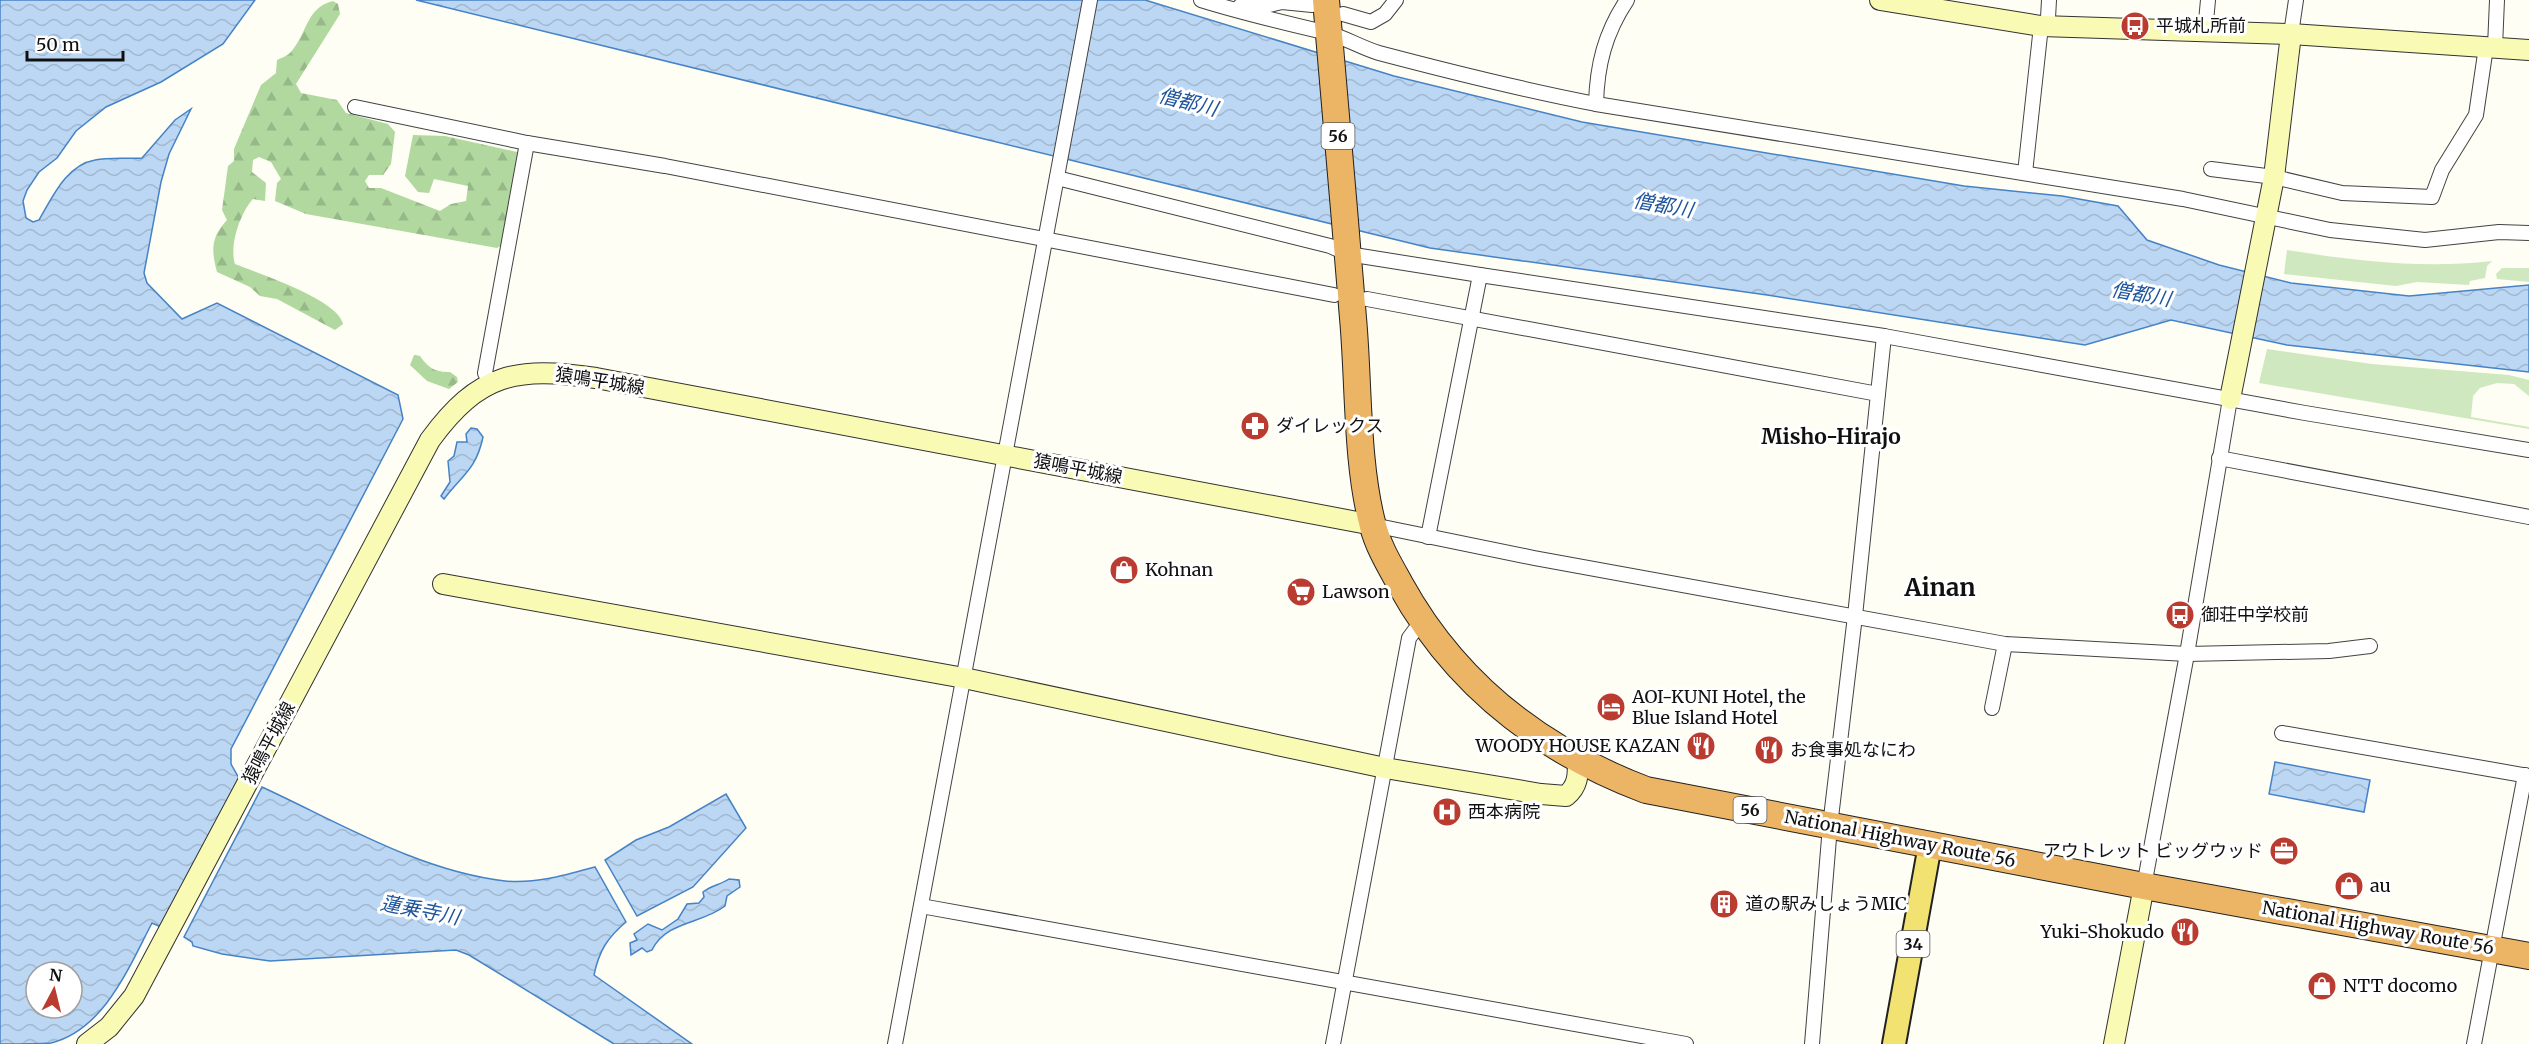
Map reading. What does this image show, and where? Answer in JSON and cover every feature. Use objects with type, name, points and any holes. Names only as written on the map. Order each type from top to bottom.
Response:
[{"type":"highway","name":"National Highway Route 56","points":[[1328,18],[1363,462],[1373,525],[1386,558],[1421,622],[1496,706],[1578,761],[1646,790],[2144,886],[2529,956]]},
{"type":"main road","name":"34","points":[[1894,1044],[1930,844]]},
{"type":"street","points":[[895,1044],[1090,0]]},
{"type":"street","points":[[1201,0],[1230,9],[1371,22],[1385,14],[1396,0]]},
{"type":"street","points":[[1596,104],[1602,50],[1614,19],[1627,0]]},
{"type":"street","points":[[1880,0],[2041,26],[2291,34],[2529,50]]},
{"type":"street","points":[[2025,173],[2041,26],[2048,18],[2049,0]]},
{"type":"street","points":[[2205,32],[2208,0]]},
{"type":"street","points":[[2114,1044],[2187,654],[2230,395],[2274,177],[2296,0]]},
{"type":"street","points":[[2211,169],[2274,177],[2342,193],[2432,197],[2442,170],[2476,115],[2491,47],[2497,0]]},
{"type":"street","points":[[1230,9],[1236,6],[1261,7],[1272,3],[1328,18],[1375,52],[1528,91],[1596,104],[2025,173],[2265,219],[2380,237],[2425,240],[2499,232],[2529,233]]},
{"type":"street","points":[[355,107],[527,143],[665,166],[1334,295]]},
{"type":"street","points":[[490,383],[485,373],[527,143]]},
{"type":"street","points":[[1058,174],[1330,246],[1347,244],[1480,275],[1884,336],[2230,395],[2529,450]]},
{"type":"street","points":[[1428,537],[1480,275]]},
{"type":"street","points":[[1367,299],[1878,394]]},
{"type":"street","points":[[1812,1044],[1830,826],[1856,616],[1884,336]]},
{"type":"street","name":"猿鳴平城線","points":[[87,1044],[110,1027],[134,996],[430,440],[448,415],[475,390],[490,383],[516,375],[557,372],[1373,525]]},
{"type":"street","points":[[2219,458],[2529,517]]},
{"type":"street","points":[[1373,525],[2005,644],[2187,654],[2329,651],[2370,646]]},
{"type":"street","points":[[442,584],[964,678],[1385,768],[1540,795],[1566,796],[1574,790],[1578,777],[1578,761]]},
{"type":"street","points":[[1333,1044],[1409,638],[1421,622]]},
{"type":"street","points":[[1992,708],[2005,644]]},
{"type":"street","points":[[2282,734],[2527,776],[2491,949],[2475,1044]]},
{"type":"street","points":[[921,906],[1686,1044]]},
{"type":"green space","points":[[333,1],[338,4],[340,14],[296,84],[301,93],[337,100],[346,113],[388,124],[395,132],[391,164],[383,175],[369,175],[365,181],[369,188],[381,188],[440,211],[451,204],[466,201],[468,186],[434,179],[429,193],[418,192],[405,176],[413,135],[445,136],[517,152],[520,157],[504,244],[497,248],[306,214],[275,201],[277,183],[281,179],[271,162],[259,157],[253,160],[252,172],[266,183],[265,201],[253,199],[244,213],[233,248],[235,264],[296,288],[328,306],[338,315],[343,324],[335,330],[277,299],[260,296],[250,287],[217,272],[213,250],[215,238],[227,220],[222,210],[228,166],[234,161],[234,149],[261,85],[276,73],[277,60],[286,56],[296,46],[317,9]]},
{"type":"green space","points":[[2287,250],[2389,263],[2440,264],[2492,261],[2487,266],[2485,278],[2470,281],[2469,285],[2417,282],[2396,286],[2284,274]]},
{"type":"green space","points":[[2502,268],[2529,268],[2529,282],[2497,279],[2496,274]]},
{"type":"green space","points":[[2267,349],[2372,364],[2509,375],[2529,380],[2529,396],[2514,384],[2497,383],[2480,388],[2473,396],[2471,417],[2529,427],[2529,429],[2259,383]]},
{"type":"green space","points":[[414,355],[420,356],[433,369],[450,372],[457,377],[458,382],[449,389],[427,381],[410,365]]},
{"type":"water","points":[[0,0],[255,0],[223,44],[161,82],[106,107],[76,131],[57,158],[39,172],[27,190],[23,201],[26,218],[33,222],[39,220],[61,184],[76,168],[100,159],[142,158],[175,120],[191,109],[169,154],[161,182],[144,273],[147,283],[182,319],[217,303],[398,395],[403,419],[231,749],[231,764],[240,780],[161,927],[152,923],[124,977],[100,1011],[70,1036],[51,1043],[0,1044]]},
{"type":"water","name":"僧都川","points":[[416,0],[1145,0],[1394,76],[1582,122],[1964,186],[2062,196],[2118,206],[2147,240],[2219,265],[2291,283],[2409,296],[2529,285],[2529,372],[2287,345],[2171,320],[2085,345],[1767,295],[1430,248]]},
{"type":"water","points":[[471,428],[477,429],[483,437],[480,448],[468,471],[444,499],[441,496],[450,482],[448,461],[454,456],[457,442],[467,442],[466,434]]},
{"type":"water","points":[[2275,762],[2370,780],[2364,812],[2269,794]]},
{"type":"water","name":"蓮乗寺川","points":[[262,787],[380,844],[473,876],[517,882],[551,878],[595,867],[626,922],[605,945],[594,975],[692,1044],[614,1044],[469,955],[456,950],[270,961],[222,954],[193,946],[192,942],[184,937]]},
{"type":"water","points":[[726,794],[746,828],[693,887],[637,916],[605,860],[636,840],[669,827]]},
{"type":"water","points":[[729,879],[739,880],[740,887],[727,896],[725,906],[666,933],[652,950],[647,952],[642,948],[631,955],[630,943],[637,940],[634,934],[648,924],[662,930],[678,919],[687,904],[699,903],[704,897],[703,892]]},
{"type":"place","name":"平城札所前","points":[[2135,26]]},
{"type":"place","name":"ダイレックス","points":[[1255,426]]},
{"type":"place","name":"Kohnan","points":[[1124,570]]},
{"type":"place","name":"Lawson","points":[[1301,592]]},
{"type":"place","name":"御荘中学校前","points":[[2180,615]]},
{"type":"place","name":"AOI-KUNI Hotel, the Blue Island Hotel","points":[[1611,707]]},
{"type":"place","name":"WOODY HOUSE KAZAN","points":[[1701,746]]},
{"type":"place","name":"お食事処なにわ","points":[[1769,750]]},
{"type":"place","name":"西本病院","points":[[1447,812]]},
{"type":"place","name":"アウトレット ビッグウッド","points":[[2284,851]]},
{"type":"place","name":"au","points":[[2349,886]]},
{"type":"place","name":"道の駅みしょうMIC","points":[[1724,904]]},
{"type":"place","name":"Yuki-Shokudo","points":[[2185,932]]},
{"type":"place","name":"NTT docomo","points":[[2322,986]]},
{"type":"district","name":"Misho-Hirajo","points":[[1831,437]]},
{"type":"district","name":"Ainan","points":[[1940,588]]}]
